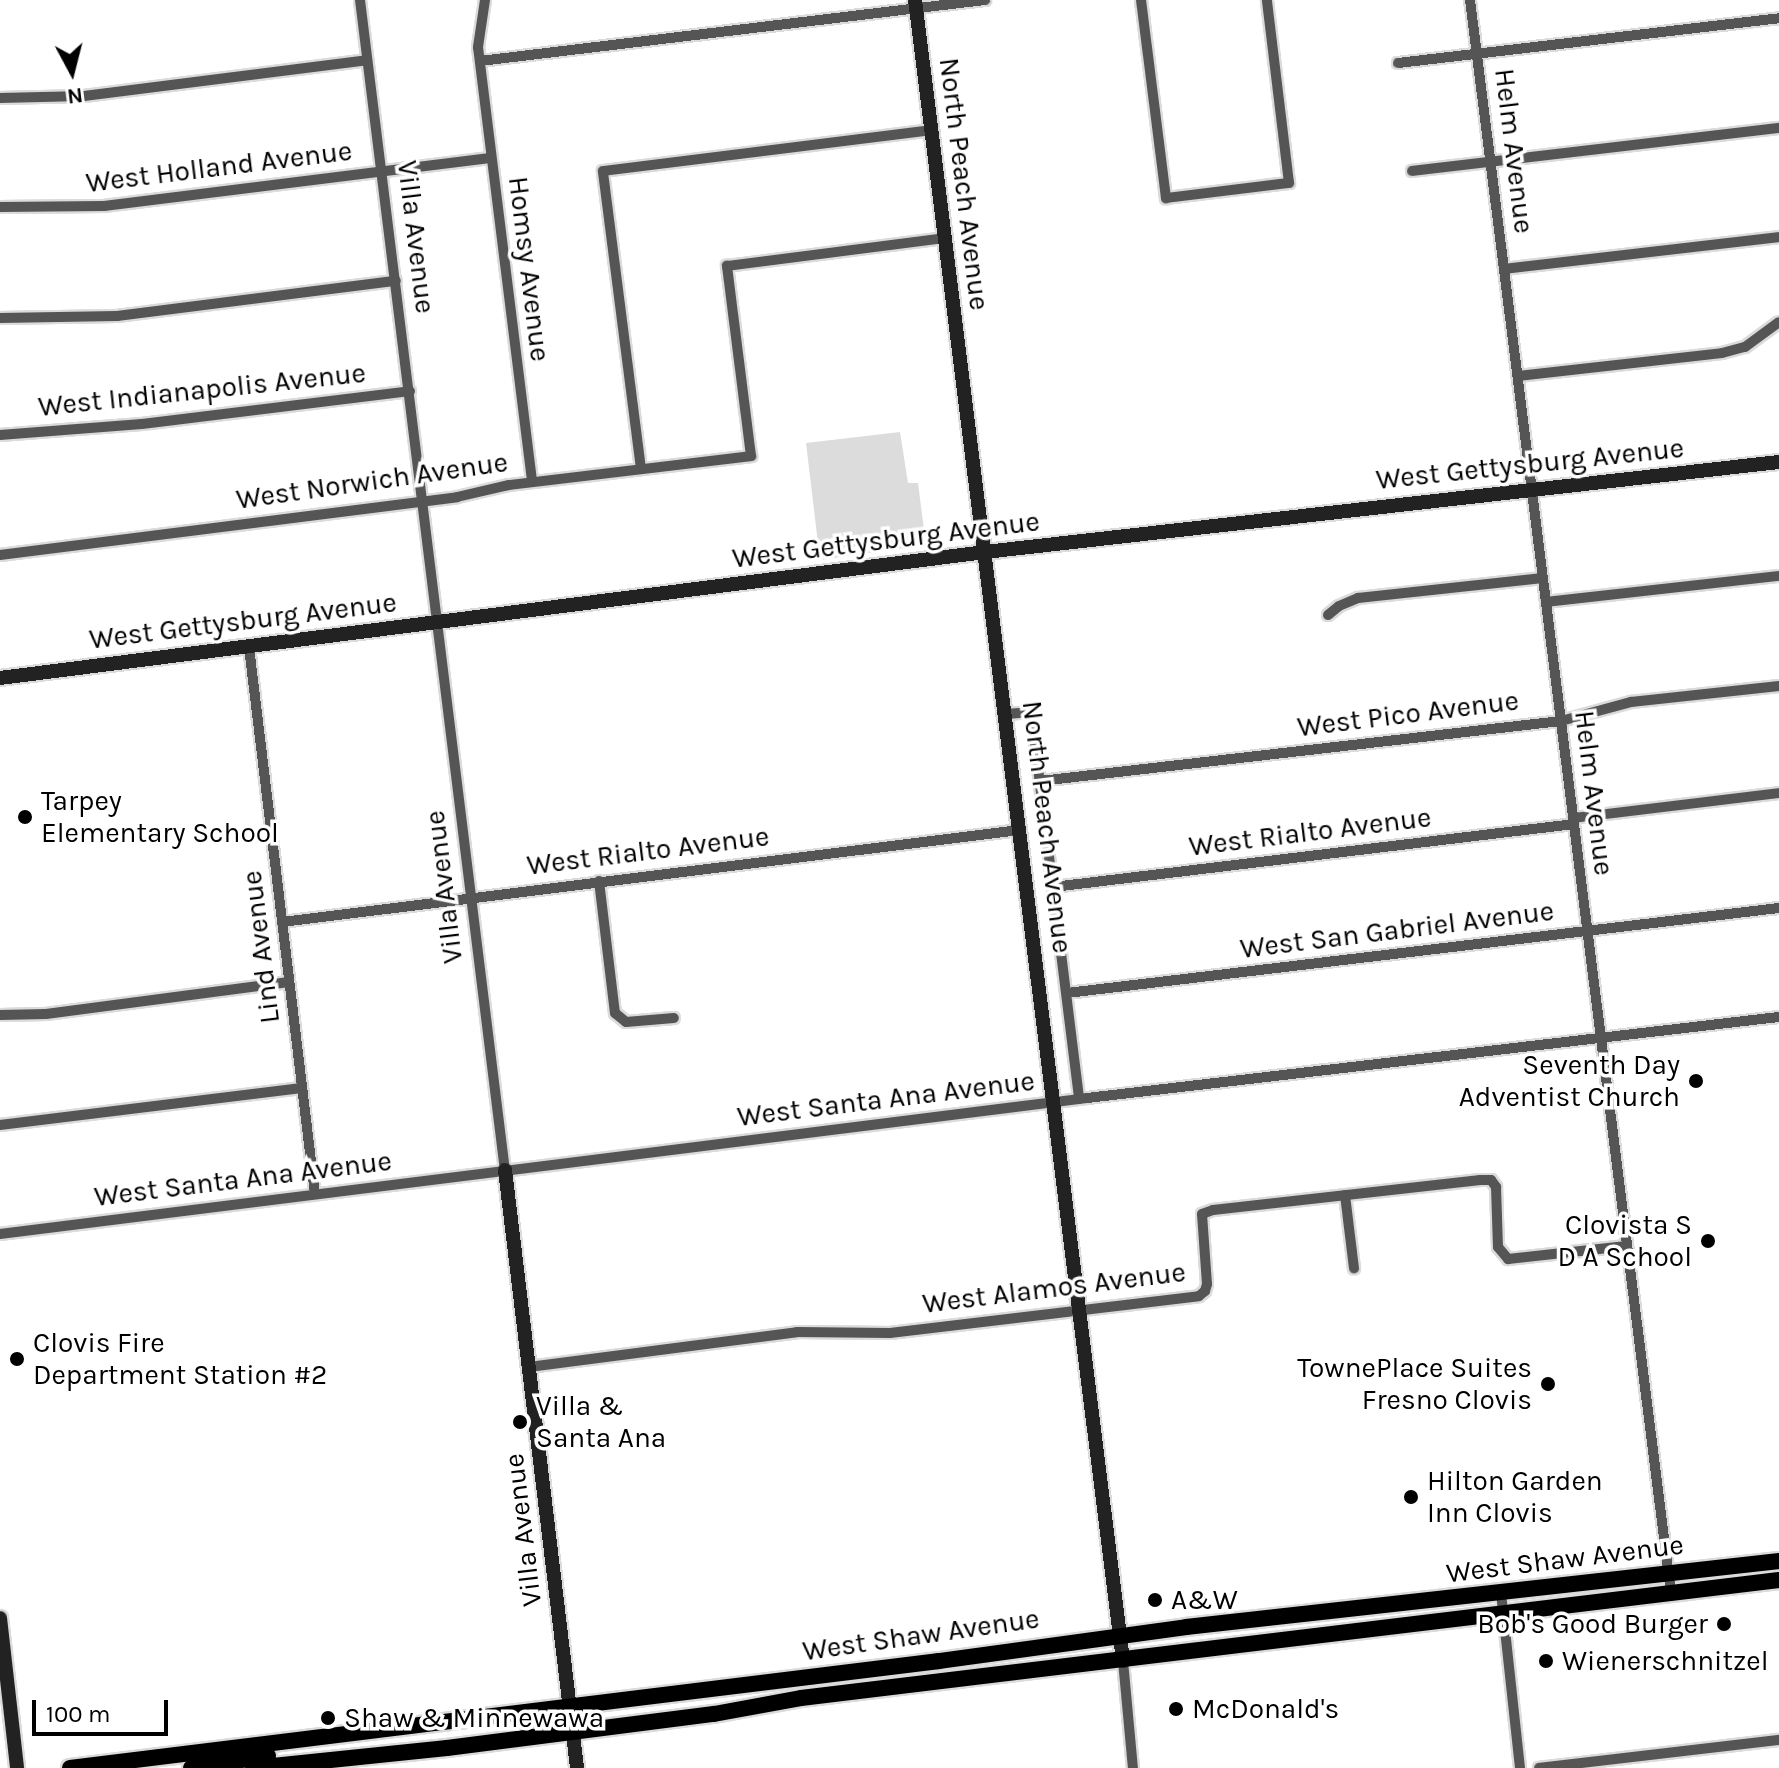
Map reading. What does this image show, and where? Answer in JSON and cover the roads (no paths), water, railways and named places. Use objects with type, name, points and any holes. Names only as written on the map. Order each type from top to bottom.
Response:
[{"type":"main road","name":"West Shaw Avenue","points":[[70,1768],[939,1661],[1121,1635],[1779,1561]]},
{"type":"main road","name":"West Shaw Avenue","points":[[253,1768],[573,1732],[848,1693],[1779,1580]]},
{"type":"main road","points":[[848,1693],[860,1680],[929,1672],[939,1661]]},
{"type":"main road","points":[[304,1762],[303,1755],[310,1750],[388,1740],[399,1729]]},
{"type":"main road","points":[[191,1768],[285,1754],[295,1742]]},
{"type":"street","name":"Villa Avenue","points":[[360,0],[424,501],[577,1768]]},
{"type":"street","name":"Homsy Avenue","points":[[485,0],[478,32],[480,61],[532,482]]},
{"type":"street","points":[[480,61],[916,4],[985,0]]},
{"type":"street","points":[[1141,0],[1166,198],[1289,183],[1267,0]]},
{"type":"street","name":"Helm Avenue","points":[[1470,0],[1671,1593]]},
{"type":"street","name":"North Peach Avenue","points":[[916,4],[1056,1102],[1123,1661]]},
{"type":"street","points":[[1398,63],[1779,18]]},
{"type":"street","points":[[0,98],[62,98],[367,60]]},
{"type":"street","points":[[1412,171],[1779,129]]},
{"type":"street","points":[[641,469],[603,171],[931,130]]},
{"type":"street","name":"West Holland Avenue","points":[[0,207],[104,206],[490,158]]},
{"type":"street","points":[[1504,269],[1779,237]]},
{"type":"street","name":"West Norwich Avenue","points":[[0,555],[424,501],[532,482],[751,456],[727,266],[945,238]]},
{"type":"street","points":[[0,318],[117,316],[396,281]]},
{"type":"street","points":[[1518,376],[1722,353],[1745,347],[1779,322]]},
{"type":"street","name":"West Indianapolis Avenue","points":[[0,435],[142,424],[410,391]]},
{"type":"street","name":"West Gettysburg Avenue","points":[[0,678],[985,552],[1779,462]]},
{"type":"street","points":[[1546,602],[1779,576]]},
{"type":"street","points":[[1328,615],[1339,606],[1358,598],[1543,578]]},
{"type":"street","name":"Lind Avenue","points":[[249,647],[315,1194]]},
{"type":"street","name":"West Pico Avenue","points":[[1040,781],[1561,721],[1631,702],[1779,686]]},
{"type":"street","points":[[1007,714],[1031,712],[1079,1099]]},
{"type":"street","name":"West Rialto Avenue","points":[[1053,887],[1779,793]]},
{"type":"street","name":"West Rialto Avenue","points":[[282,922],[1020,830]]},
{"type":"street","points":[[599,881],[615,1013],[626,1022],[674,1018]]},
{"type":"street","name":"West San Gabriel Avenue","points":[[1067,993],[1779,908]]},
{"type":"street","points":[[0,1015],[46,1014],[289,982]]},
{"type":"street","name":"West Santa Ana Avenue","points":[[0,1234],[1079,1099],[1779,1017]]},
{"type":"street","points":[[0,1125],[302,1088]]},
{"type":"street","name":"West Alamos Avenue","points":[[529,1367],[797,1332],[890,1333],[1199,1296],[1205,1291],[1202,1214],[1345,1195],[1491,1180],[1497,1196],[1498,1247],[1508,1259],[1626,1246]]},
{"type":"street","points":[[1345,1195],[1354,1268]]},
{"type":"street","points":[[1501,1593],[1520,1768]]},
{"type":"street","points":[[0,1618],[17,1768]]},
{"type":"street","points":[[1123,1661],[1133,1768]]},
{"type":"street","points":[[1539,1768],[1779,1740]]},
{"type":"place","name":"Tarpey Elementary School","points":[[25,817]]},
{"type":"place","name":"Seventh Day Adventist Church","points":[[1696,1081]]},
{"type":"place","name":"Clovista S D A School","points":[[1708,1241]]},
{"type":"place","name":"Clovis Fire Department Station #2","points":[[17,1359]]},
{"type":"place","name":"TownePlace Suites Fresno Clovis","points":[[1548,1384]]},
{"type":"place","name":"Villa & Santa Ana","points":[[520,1422]]},
{"type":"place","name":"Hilton Garden Inn Clovis","points":[[1411,1497]]},
{"type":"place","name":"A&W","points":[[1155,1600]]},
{"type":"place","name":"Bob's Good Burger","points":[[1724,1624]]},
{"type":"place","name":"Wienerschnitzel","points":[[1546,1661]]},
{"type":"place","name":"McDonald's","points":[[1176,1709]]},
{"type":"place","name":"Shaw & Minnewawa","points":[[328,1718]]}]
